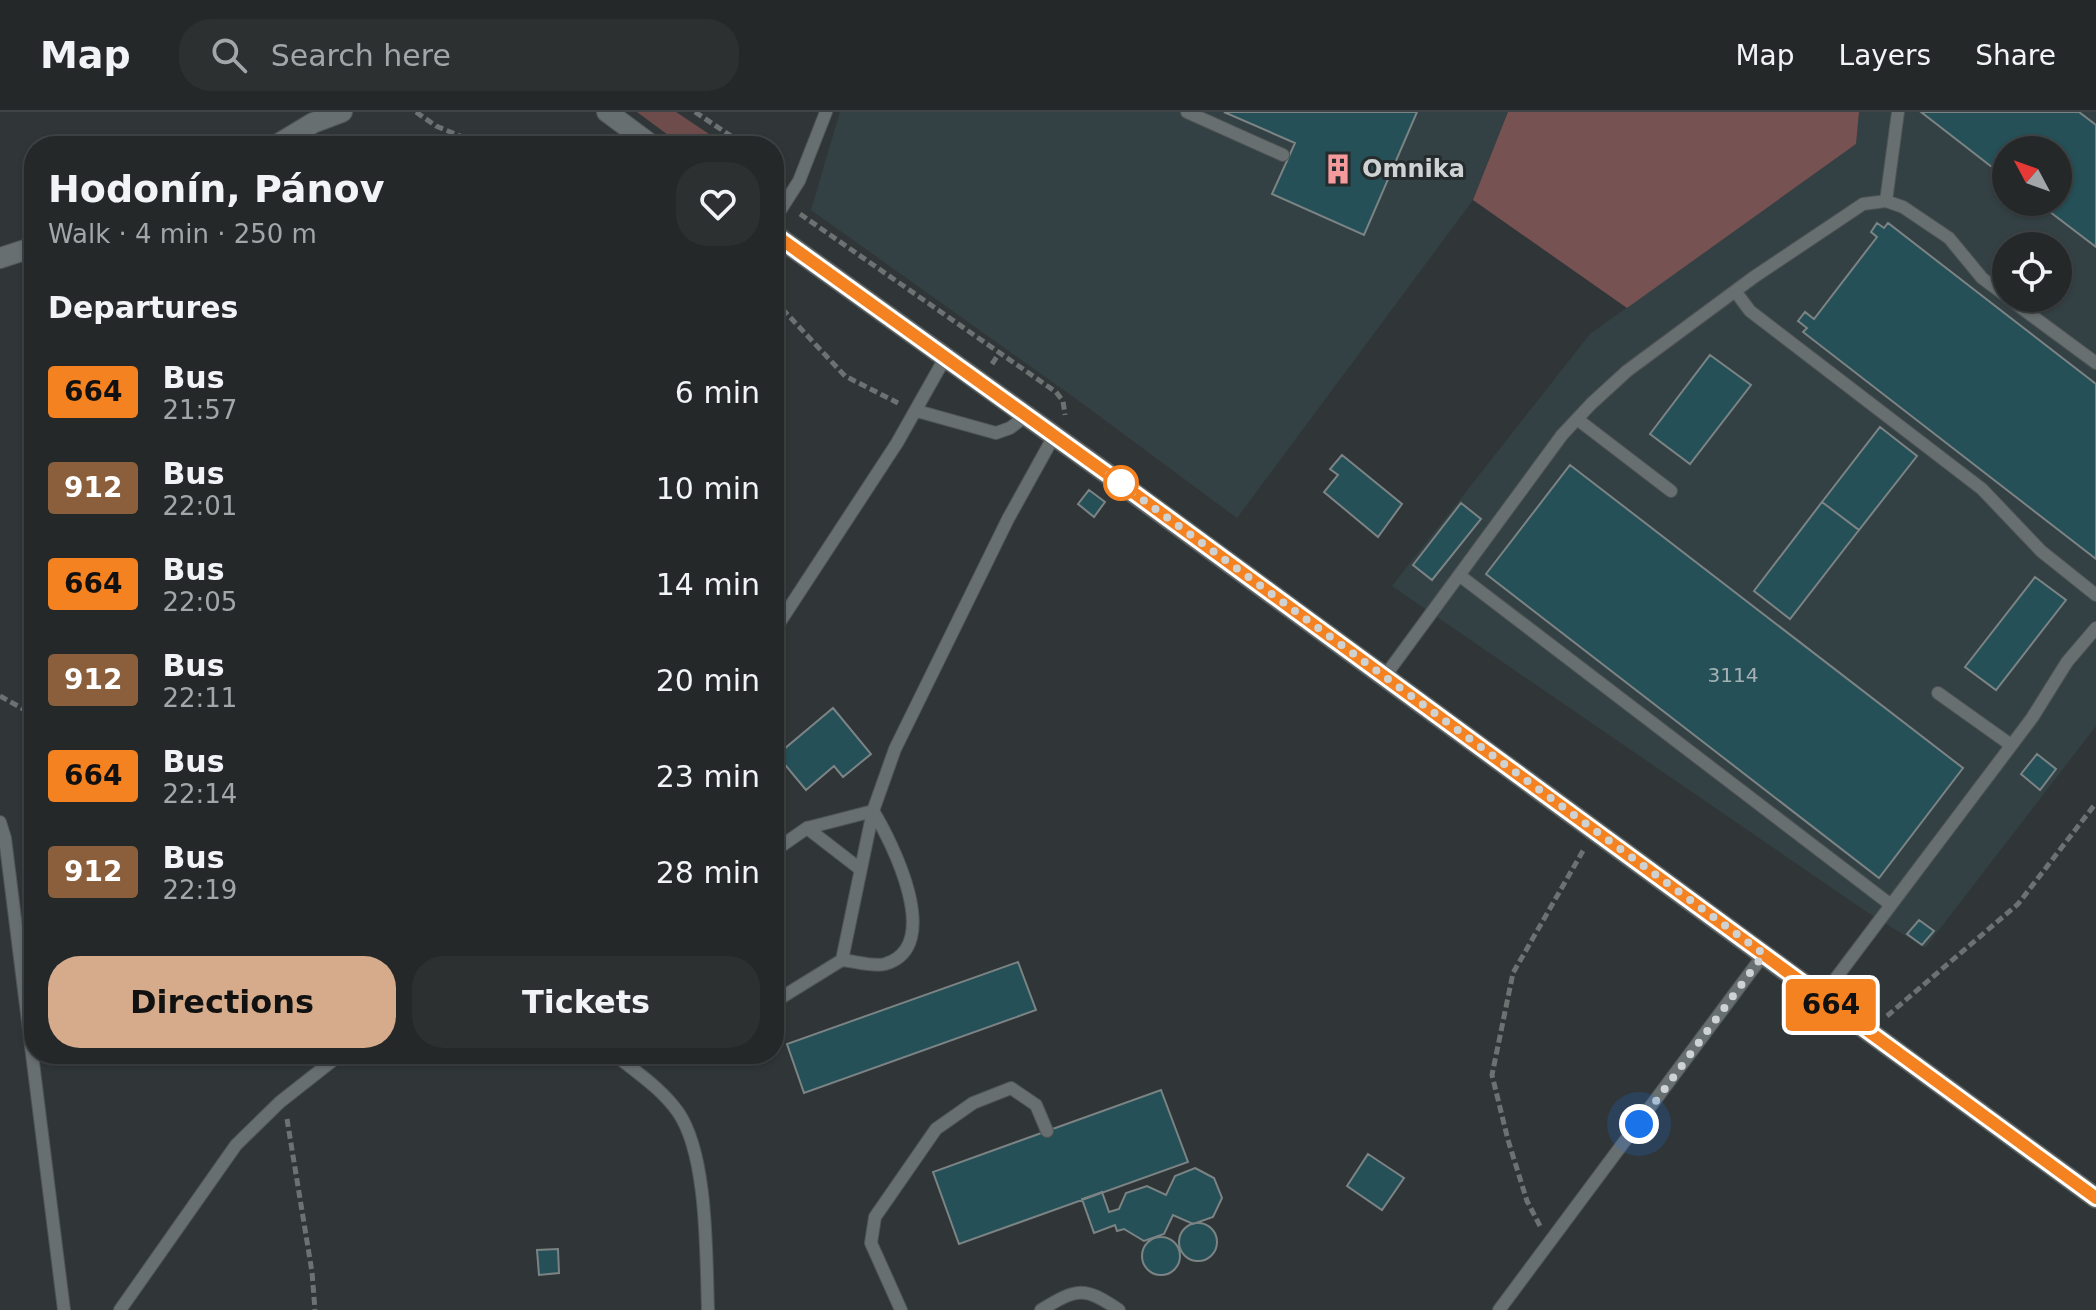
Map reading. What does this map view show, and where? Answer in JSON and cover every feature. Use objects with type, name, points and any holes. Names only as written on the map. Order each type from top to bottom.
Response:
[{"type":"main road","points":[[288,136],[310,118],[342,112]]},
{"type":"main road","points":[[607,112],[639,136]]},
{"type":"main road","points":[[784,241],[1385,676],[2096,1198]]},
{"type":"main road","points":[[0,258],[24,250]]},
{"type":"lane","points":[[784,207],[799,181],[826,112]]},
{"type":"lane","points":[[1187,112],[1283,155]]},
{"type":"lane","points":[[1886,201],[1898,112]]},
{"type":"lane","points":[[1385,676],[1562,435],[1577,419],[1627,371],[1735,291],[1863,204],[1886,201],[1903,207],[1949,238],[1992,286]]},
{"type":"lane","points":[[1735,291],[1750,311],[1982,489],[2041,551],[2096,595]]},
{"type":"lane","points":[[2027,312],[2096,363]]},
{"type":"lane","points":[[784,616],[917,411],[931,379],[945,358]]},
{"type":"lane","points":[[917,411],[996,433],[1010,428],[1026,416]]},
{"type":"lane","points":[[1577,419],[1671,491]]},
{"type":"lane","points":[[842,960],[873,811],[895,749],[1008,519],[1054,436]]},
{"type":"lane","points":[[1459,575],[1891,905]]},
{"type":"lane","points":[[1821,998],[2011,745],[2067,662],[2096,628]]},
{"type":"lane","points":[[1938,693],[2011,745]]},
{"type":"lane","points":[[784,844],[807,828],[873,811]]},
{"type":"lane","points":[[784,996],[842,960],[884,964],[897,957],[913,934],[912,905],[896,852],[873,811]]},
{"type":"lane","points":[[0,822],[5,838],[24,990]]},
{"type":"lane","points":[[807,828],[860,869]]},
{"type":"lane","points":[[1499,1310],[1764,954]]},
{"type":"lane","points":[[33,1064],[64,1310]]},
{"type":"lane","points":[[120,1310],[236,1145],[255,1123],[328,1064]]},
{"type":"lane","points":[[626,1064],[665,1096],[688,1128],[700,1181],[708,1310]]},
{"type":"lane","points":[[901,1310],[871,1243],[875,1217],[936,1129],[973,1103],[1011,1088],[1036,1105],[1047,1131]]},
{"type":"lane","points":[[1041,1310],[1067,1294],[1093,1292],[1119,1310]]},
{"type":"path","points":[[416,112],[436,126],[460,136]]},
{"type":"path","points":[[695,112],[731,136]]},
{"type":"path","points":[[786,204],[1056,392],[1066,408],[1065,417],[1054,436]]},
{"type":"path","points":[[784,311],[845,376],[917,411]]},
{"type":"path","points":[[0,696],[24,709]]},
{"type":"path","points":[[1868,1032],[2018,904],[2096,803]]},
{"type":"path","points":[[1549,1244],[1527,1201],[1492,1075],[1513,973],[1595,831]]},
{"type":"path","points":[[284,1098],[312,1272],[315,1310]]},
{"type":"shaded area","points":[[637,112],[676,112],[712,136],[669,136]]},
{"type":"shaded area","points":[[840,112],[1508,112],[1473,200],[1237,518],[811,210]]},
{"type":"shaded area","points":[[1508,112],[1859,112],[1856,144],[1627,308],[1473,200]]},
{"type":"shaded area","points":[[1859,112],[2096,112],[2096,726],[1925,948],[1867,912],[1392,586],[1590,334],[1856,144]]},
{"type":"building","name":"Omnika","points":[[1224,112],[1417,112],[1364,235],[1272,194],[1295,143]]},
{"type":"building","points":[[1921,112],[2079,112],[2096,125],[2096,247],[2055,216],[2072,216],[2072,136],[1992,136],[1992,167]]},
{"type":"building","points":[[1877,223],[1884,228],[1888,223],[1992,304],[1992,312],[2003,312],[2096,384],[2096,559],[1803,332],[1807,328],[1798,321],[1805,312],[1814,319],[1877,237],[1871,232]]},
{"type":"building","points":[[1710,355],[1751,385],[1690,464],[1650,434]]},
{"type":"building","points":[[1880,427],[1917,456],[1859,530],[1822,502]]},
{"type":"building","points":[[1342,455],[1402,504],[1378,537],[1324,492],[1338,475],[1330,469]]},
{"type":"building","points":[[1570,465],[1963,768],[1879,878],[1486,574]]},
{"type":"building","points":[[1089,490],[1105,502],[1094,517],[1078,504]]},
{"type":"building","points":[[1822,502],[1859,530],[1790,619],[1754,591]]},
{"type":"building","points":[[1461,503],[1481,519],[1432,580],[1413,565]]},
{"type":"building","points":[[2035,577],[2066,600],[1996,690],[1965,667]]},
{"type":"building","points":[[833,708],[871,754],[843,777],[834,766],[806,790],[784,763],[784,749]]},
{"type":"building","points":[[2037,754],[2056,769],[2040,790],[2021,774]]},
{"type":"building","points":[[1919,920],[1934,931],[1922,945],[1907,934]]},
{"type":"building","points":[[1018,962],[1036,1010],[804,1093],[787,1044]]},
{"type":"building","points":[[1161,1090],[1188,1162],[959,1244],[933,1172]]},
{"type":"building","points":[[1368,1154],[1404,1178],[1382,1210],[1347,1186]]},
{"type":"building","points":[[1195,1168],[1214,1178],[1222,1198],[1213,1217],[1193,1224],[1173,1215],[1164,1234],[1144,1241],[1124,1229],[1117,1231],[1115,1225],[1094,1233],[1082,1199],[1102,1192],[1109,1212],[1119,1209],[1126,1193],[1147,1186],[1166,1195],[1175,1176]]},
{"type":"building","points":[[1198,1223],[1212,1228],[1217,1242],[1212,1256],[1198,1261],[1184,1256],[1179,1242],[1184,1228]]},
{"type":"building","points":[[1161,1237],[1175,1242],[1180,1256],[1175,1270],[1161,1275],[1147,1270],[1142,1256],[1147,1242]]},
{"type":"building","points":[[558,1249],[559,1273],[539,1275],[537,1250]]},
{"type":"bus line","name":"664","points":[[784,241],[1134,493],[2096,1198]]},
{"type":"place","name":"Omnika","points":[[1338,169]]},
{"type":"route","points":[[1121,483],[1109,475],[1764,954],[1639,1124]]}]
